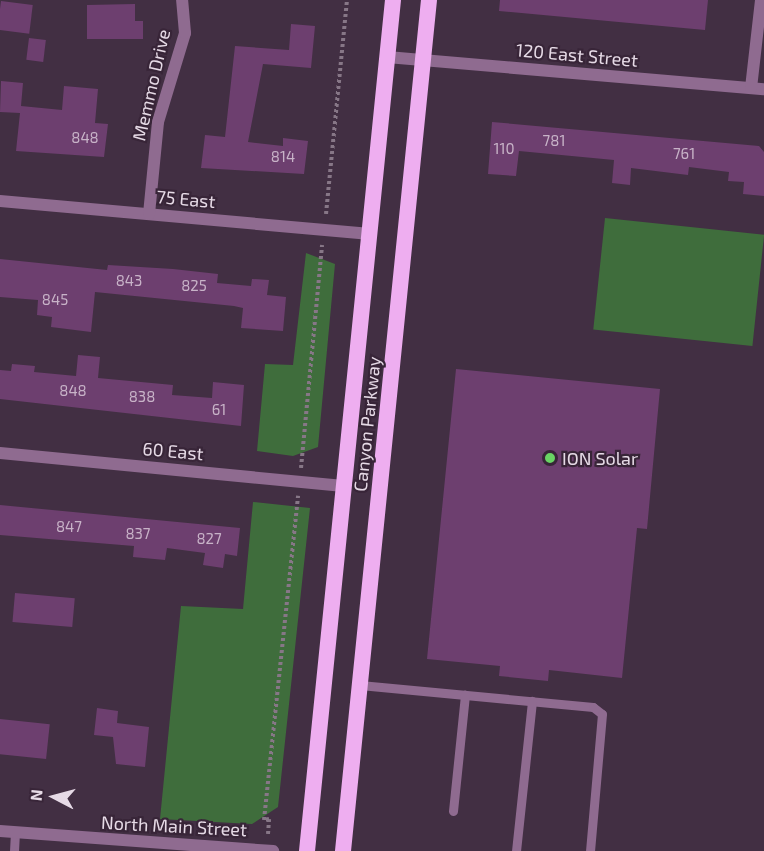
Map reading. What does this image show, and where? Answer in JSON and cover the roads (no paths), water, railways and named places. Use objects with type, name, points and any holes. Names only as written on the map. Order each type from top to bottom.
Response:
[{"type":"highway","name":"Canyon Parkway","points":[[308,851],[393,0]]},
{"type":"highway","name":"Canyon Parkway","points":[[343,851],[429,0]]},
{"type":"street","name":"Memmo Drive","points":[[148,214],[158,122],[185,33],[182,0]]},
{"type":"street","points":[[758,89],[761,0]]},
{"type":"street","name":"120 East Street","points":[[387,57],[758,89]]},
{"type":"street","name":"75 East","points":[[0,201],[368,234]]},
{"type":"street","name":"60 East","points":[[0,453],[343,486]]},
{"type":"street","name":"North Main Street","points":[[0,831],[273,851]]},
{"type":"lane","points":[[360,685],[593,707],[602,714],[590,851]]},
{"type":"lane","points":[[453,811],[465,695]]},
{"type":"lane","points":[[516,851],[532,701]]},
{"type":"lane","points":[[14,851],[15,832]]},
{"type":"place","name":"ION Solar","points":[[550,458]]}]
